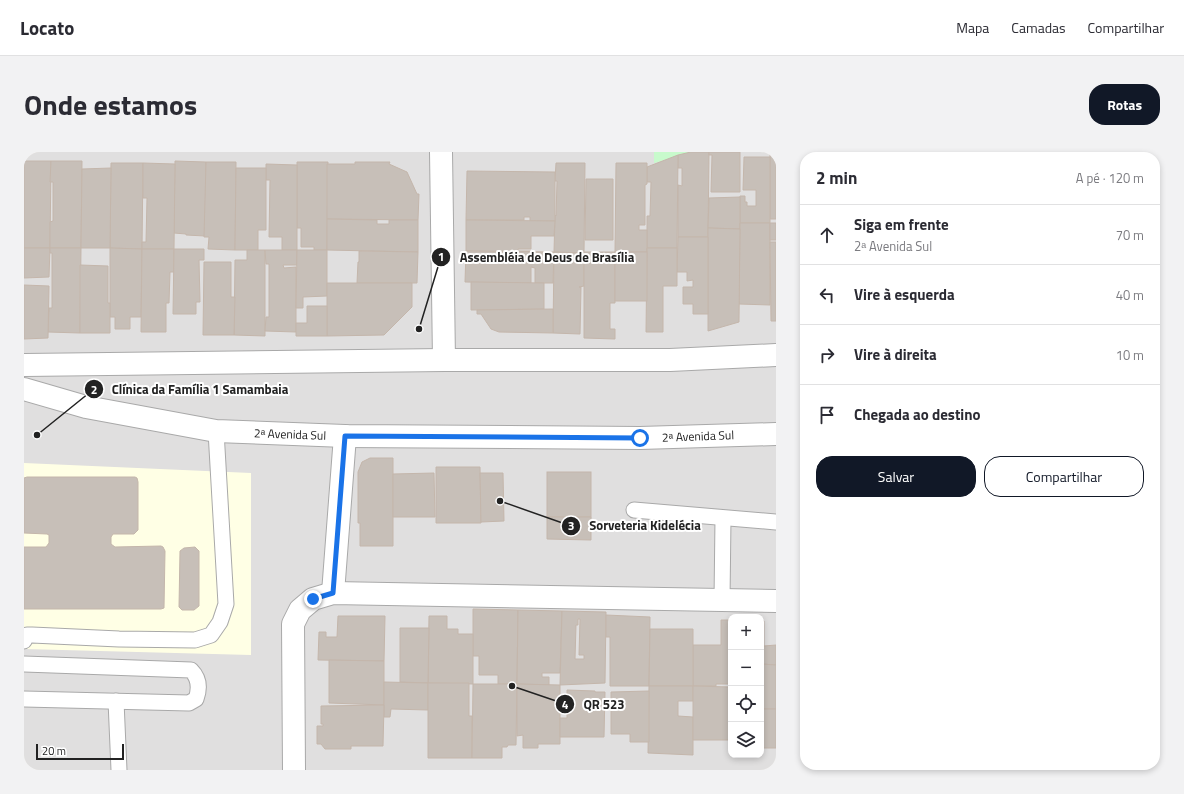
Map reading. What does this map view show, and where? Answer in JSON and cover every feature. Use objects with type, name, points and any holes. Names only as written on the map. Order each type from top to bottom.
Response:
[{"type":"street","points":[[441,152],[444,360]]},
{"type":"street","points":[[24,365],[444,360],[670,360],[776,355]]},
{"type":"street","name":"2ᵃ Avenida Sul","points":[[24,389],[86,407],[216,431],[345,436],[640,438],[776,434]]},
{"type":"street","points":[[333,593],[345,436]]},
{"type":"street","points":[[294,770],[293,624],[300,610],[313,599],[333,593],[776,601]]},
{"type":"lane","points":[[24,641],[27,635],[119,639],[194,640],[211,635],[220,622],[226,604],[216,431]]},
{"type":"lane","points":[[634,510],[722,519],[776,522]]},
{"type":"lane","points":[[722,519],[722,600]]},
{"type":"lane","points":[[24,664],[191,670],[197,675],[200,691],[196,699],[189,702],[24,699]]},
{"type":"lane","points":[[116,701],[119,770]]},
{"type":"shaded area","points":[[24,152],[776,152],[776,770],[24,770]]},
{"type":"shaded area","points":[[24,463],[251,473],[251,655],[24,649]]},
{"type":"green space","points":[[654,152],[694,152],[654,163]]},
{"type":"building","points":[[691,152],[709,152],[708,237],[678,237],[678,185],[682,186],[682,168],[678,168],[678,155]]},
{"type":"building","points":[[709,152],[740,152],[740,192],[711,192],[712,155],[709,155]]},
{"type":"building","points":[[770,152],[776,152],[776,219],[770,219]]},
{"type":"building","points":[[678,155],[677,248],[647,248],[647,216],[650,216],[651,182],[647,182],[647,167]]},
{"type":"building","points":[[744,157],[770,157],[770,223],[740,223],[740,196],[745,196],[747,206],[756,206],[756,190],[743,190]]},
{"type":"building","points":[[24,161],[51,161],[50,248],[24,248]]},
{"type":"building","points":[[51,161],[82,161],[81,248],[50,248],[50,222],[53,221],[53,182],[50,182]]},
{"type":"building","points":[[175,161],[206,162],[205,236],[174,233]]},
{"type":"building","points":[[206,162],[236,162],[235,250],[208,249],[209,237],[204,237]]},
{"type":"building","points":[[297,162],[328,162],[327,250],[314,250],[314,247],[301,247],[301,228],[297,228]]},
{"type":"building","points":[[355,162],[390,162],[389,164],[407,172],[417,194],[419,194],[418,220],[327,219],[327,164],[355,164]]},
{"type":"building","points":[[111,163],[143,163],[142,249],[110,248]]},
{"type":"building","points":[[143,163],[175,164],[174,249],[142,249],[142,242],[146,242],[147,198],[143,198]]},
{"type":"building","points":[[556,163],[585,163],[584,253],[554,252],[557,181],[555,181]]},
{"type":"building","points":[[616,163],[647,163],[647,184],[645,185],[645,225],[639,225],[639,230],[647,230],[647,252],[615,252]]},
{"type":"building","points":[[266,164],[297,165],[297,250],[282,250],[282,237],[269,237],[270,180],[266,180]]},
{"type":"building","points":[[111,168],[110,248],[81,248],[82,169]]},
{"type":"building","points":[[236,168],[266,168],[266,230],[258,230],[258,250],[235,250]]},
{"type":"building","points":[[467,171],[555,172],[555,221],[530,221],[530,217],[524,217],[524,220],[466,220]]},
{"type":"building","points":[[586,179],[613,179],[613,240],[585,240]]},
{"type":"building","points":[[740,197],[740,229],[708,228],[709,198]]},
{"type":"building","points":[[327,219],[377,220],[377,224],[389,224],[389,220],[418,220],[418,252],[327,250]]},
{"type":"building","points":[[466,220],[555,221],[554,236],[531,236],[531,249],[518,249],[518,251],[532,252],[466,251]]},
{"type":"building","points":[[740,223],[770,223],[770,305],[739,304]]},
{"type":"building","points":[[770,223],[776,223],[776,240],[770,240]]},
{"type":"building","points":[[708,228],[740,229],[739,322],[708,331]]},
{"type":"building","points":[[678,237],[708,237],[708,314],[693,314],[693,304],[683,304],[683,287],[693,287],[693,280],[687,281],[687,272],[677,272]]},
{"type":"building","points":[[770,242],[776,242],[776,321],[771,321]]},
{"type":"building","points":[[24,248],[50,248],[49,277],[24,278]]},
{"type":"building","points":[[50,248],[81,248],[80,333],[48,332],[49,308],[52,308],[52,253],[50,253]]},
{"type":"building","points":[[110,248],[142,249],[141,317],[130,317],[130,329],[115,329],[115,317],[110,317]]},
{"type":"building","points":[[647,248],[677,248],[677,286],[663,286],[663,332],[646,332]]},
{"type":"building","points":[[142,249],[174,249],[174,272],[170,272],[169,303],[166,303],[166,332],[141,332]]},
{"type":"building","points":[[174,249],[204,249],[204,260],[199,260],[200,302],[196,302],[196,314],[173,314]]},
{"type":"building","points":[[247,250],[265,250],[265,336],[234,335],[235,260],[247,260]]},
{"type":"building","points":[[265,250],[297,250],[297,265],[283,265],[284,268],[296,267],[296,332],[265,331],[266,317],[269,317],[269,264],[266,264]]},
{"type":"building","points":[[297,250],[327,250],[327,296],[303,297],[303,308],[296,308]]},
{"type":"building","points":[[359,251],[418,252],[417,283],[357,283]]},
{"type":"building","points":[[466,251],[554,252],[553,283],[535,283],[535,268],[531,267],[531,283],[465,282]]},
{"type":"building","points":[[554,252],[584,253],[584,286],[579,287],[581,287],[580,334],[553,333]]},
{"type":"building","points":[[584,252],[615,252],[615,303],[610,303],[610,329],[615,329],[615,339],[584,338]]},
{"type":"building","points":[[615,252],[647,252],[647,301],[615,301]]},
{"type":"building","points":[[204,262],[231,262],[231,297],[235,297],[234,335],[203,335]]},
{"type":"building","points":[[80,265],[108,266],[110,333],[80,333]]},
{"type":"building","points":[[471,282],[544,283],[544,309],[471,310]]},
{"type":"building","points":[[327,283],[412,283],[412,307],[384,335],[327,336]]},
{"type":"building","points":[[24,285],[49,286],[48,338],[24,339]]},
{"type":"building","points":[[307,306],[327,306],[327,336],[296,336],[296,323],[307,323]]},
{"type":"building","points":[[553,309],[553,333],[499,332],[491,329],[481,314],[477,314],[477,310]]},
{"type":"building","points":[[370,458],[393,458],[393,546],[360,546],[360,523],[358,523],[358,472],[362,462]]},
{"type":"building","points":[[436,467],[480,467],[481,523],[436,523]]},
{"type":"building","points":[[547,472],[591,472],[591,517],[547,517]]},
{"type":"building","points":[[434,473],[435,517],[393,517],[393,474]]},
{"type":"building","points":[[480,473],[503,473],[504,521],[481,522]]},
{"type":"building","points":[[24,478],[137,478],[138,530],[134,534],[113,534],[111,537],[111,544],[115,547],[163,547],[165,551],[164,608],[24,609],[24,547],[46,547],[49,543],[49,535],[47,534],[24,533]]},
{"type":"building","points":[[547,517],[591,517],[591,540],[547,539]]},
{"type":"building","points":[[195,547],[199,551],[199,606],[194,610],[182,610],[179,607],[180,551],[184,548]]},
{"type":"building","points":[[473,609],[518,610],[517,684],[498,684],[498,675],[479,675],[479,656],[473,656]]},
{"type":"building","points":[[518,610],[562,611],[560,673],[542,673],[542,677],[549,677],[549,685],[517,684]]},
{"type":"building","points":[[562,611],[606,612],[605,683],[560,685]],"holes":[[[578,619],[580,619],[579,655],[584,655],[584,659],[575,659],[576,625],[578,625]]]},
{"type":"building","points":[[606,615],[650,617],[649,686],[610,686],[610,637],[606,637]]},
{"type":"building","points":[[338,616],[385,616],[384,661],[318,660],[319,632],[326,632],[326,637],[337,637]]},
{"type":"building","points":[[429,616],[447,616],[447,629],[458,629],[458,634],[473,634],[473,684],[428,683]]},
{"type":"building","points":[[721,620],[728,620],[728,684],[716,684],[716,686],[693,686],[693,645],[721,645]]},
{"type":"building","points":[[400,628],[429,628],[428,683],[400,682]]},
{"type":"building","points":[[650,629],[693,629],[693,686],[649,686]]},
{"type":"building","points":[[776,645],[776,665],[764,664],[764,646]]},
{"type":"building","points":[[329,660],[384,661],[384,705],[329,703]]},
{"type":"building","points":[[764,664],[776,665],[776,709],[764,709]]},
{"type":"building","points":[[384,682],[428,683],[428,710],[391,709],[390,717],[384,717]]},
{"type":"building","points":[[428,683],[469,683],[469,716],[472,716],[472,758],[428,758]]},
{"type":"building","points":[[473,684],[517,684],[516,745],[502,747],[502,758],[472,758]]},
{"type":"building","points":[[517,684],[560,685],[560,744],[538,744],[538,748],[523,748],[523,735],[517,736]]},
{"type":"building","points":[[649,686],[693,686],[693,701],[678,701],[678,716],[693,717],[693,755],[648,753]]},
{"type":"building","points":[[693,686],[728,687],[728,740],[693,740]]},
{"type":"building","points":[[567,690],[605,692],[604,737],[560,737],[560,718],[567,718]]},
{"type":"building","points":[[649,691],[649,742],[630,742],[630,734],[611,734],[611,692]]},
{"type":"building","points":[[384,705],[383,746],[351,746],[351,749],[325,749],[321,744],[317,744],[317,726],[323,726],[323,724],[321,724],[321,706]]},
{"type":"building","points":[[764,709],[776,709],[776,748],[764,748]]},
{"type":"place","name":"Assembléia de Deus de Brasília","points":[[419,329]]},
{"type":"place","name":"Clínica da Família 1 Samambaia","points":[[37,435]]},
{"type":"place","name":"Sorveteria Kidelécia","points":[[500,501]]},
{"type":"place","name":"QR 523","points":[[512,686]]},
{"type":"route","points":[[313,599],[333,593],[345,436],[640,438]]}]
